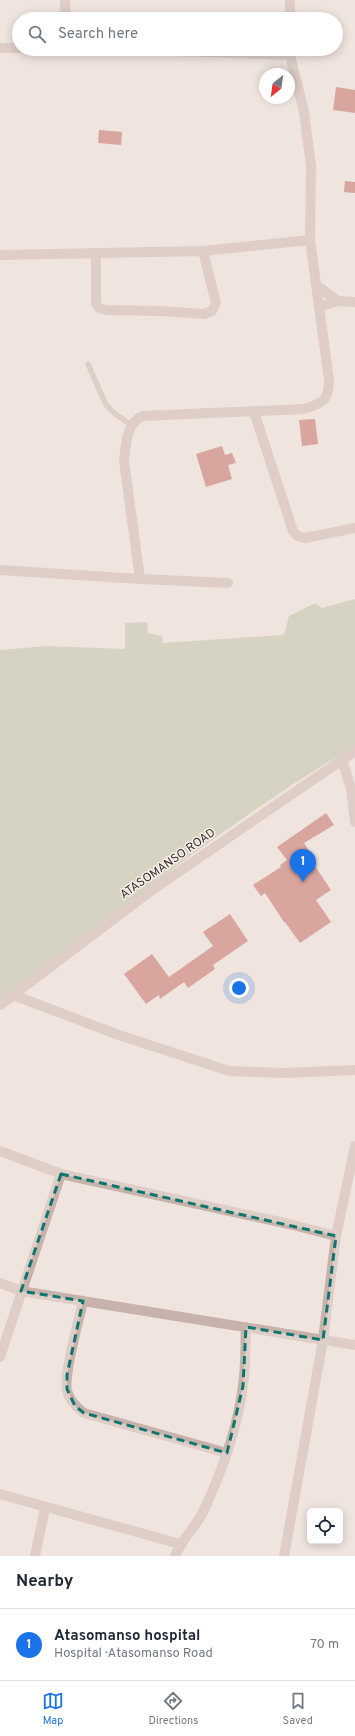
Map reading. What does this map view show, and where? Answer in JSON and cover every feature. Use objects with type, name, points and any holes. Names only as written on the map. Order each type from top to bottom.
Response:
[{"type":"street","points":[[65,0],[66,12]]},
{"type":"street","points":[[290,0],[290,12]]},
{"type":"street","points":[[0,48],[12,48]]},
{"type":"street","points":[[140,579],[124,461],[131,425],[135,419],[143,416],[303,409],[316,406],[324,401],[329,390],[329,380],[310,240],[311,166],[304,112],[291,56]]},
{"type":"street","points":[[0,256],[203,251],[310,240]]},
{"type":"street","points":[[96,254],[96,304],[99,308],[106,310],[204,314],[212,311],[216,303],[203,251]]},
{"type":"street","points":[[316,285],[338,301]]},
{"type":"street","points":[[319,308],[338,301],[355,302]]},
{"type":"street","points":[[254,412],[297,536],[305,538],[355,528]]},
{"type":"street","points":[[0,570],[228,583]]},
{"type":"street","name":"ATASOMANSO ROAD","points":[[0,1005],[152,890],[355,751]]},
{"type":"street","points":[[342,759],[351,789],[355,822]]},
{"type":"street","points":[[13,995],[116,1034],[229,1071],[285,1073],[355,1070]]},
{"type":"street","points":[[284,1556],[323,1340],[336,1236],[355,1146]]},
{"type":"street","points":[[0,1151],[61,1174],[289,1224],[336,1236]]},
{"type":"street","points":[[0,1357],[61,1174]]},
{"type":"street","points":[[0,1282],[22,1291],[355,1344]]},
{"type":"street","points":[[83,1301],[67,1375],[67,1389],[75,1406],[84,1413],[227,1453]]},
{"type":"street","points":[[175,1556],[180,1544],[196,1524],[203,1511],[227,1453],[240,1406],[243,1386],[246,1327]]},
{"type":"street","points":[[0,1494],[45,1508],[180,1544]]},
{"type":"street","points":[[35,1556],[45,1508]]},
{"type":"lane","points":[[88,364],[106,405],[114,413],[131,425]]},
{"type":"highlighted area","points":[[61,1174],[336,1236],[323,1340],[246,1327],[243,1386],[227,1453],[84,1413],[75,1406],[67,1389],[67,1375],[83,1301],[21,1291]]},
{"type":"green space","points":[[355,599],[355,746],[308,775],[218,836],[130,901],[0,1001],[0,650],[47,646],[125,649],[125,623],[147,622],[148,633],[162,636],[163,643],[284,635],[289,616],[315,603],[322,608]]},
{"type":"building","points":[[336,87],[355,90],[355,113],[333,110]]},
{"type":"building","points":[[99,130],[122,132],[121,145],[98,143]]},
{"type":"building","points":[[345,181],[355,182],[355,193],[344,192]]},
{"type":"building","points":[[315,419],[318,444],[302,446],[299,420]]},
{"type":"building","points":[[222,446],[225,455],[232,453],[236,463],[228,465],[232,479],[206,487],[196,454]]},
{"type":"building","points":[[326,813],[334,825],[304,843],[315,861],[313,863],[331,890],[316,900],[331,922],[300,943],[265,893],[261,896],[253,885],[281,867],[280,865],[287,860],[277,847]]},
{"type":"building","points":[[230,914],[248,941],[213,965],[215,969],[188,988],[184,982],[160,999],[159,995],[146,1004],[124,974],[152,954],[169,977],[213,946],[203,932]]},
{"type":"place","name":"Atasomanso hospital","points":[[303,882]]}]
